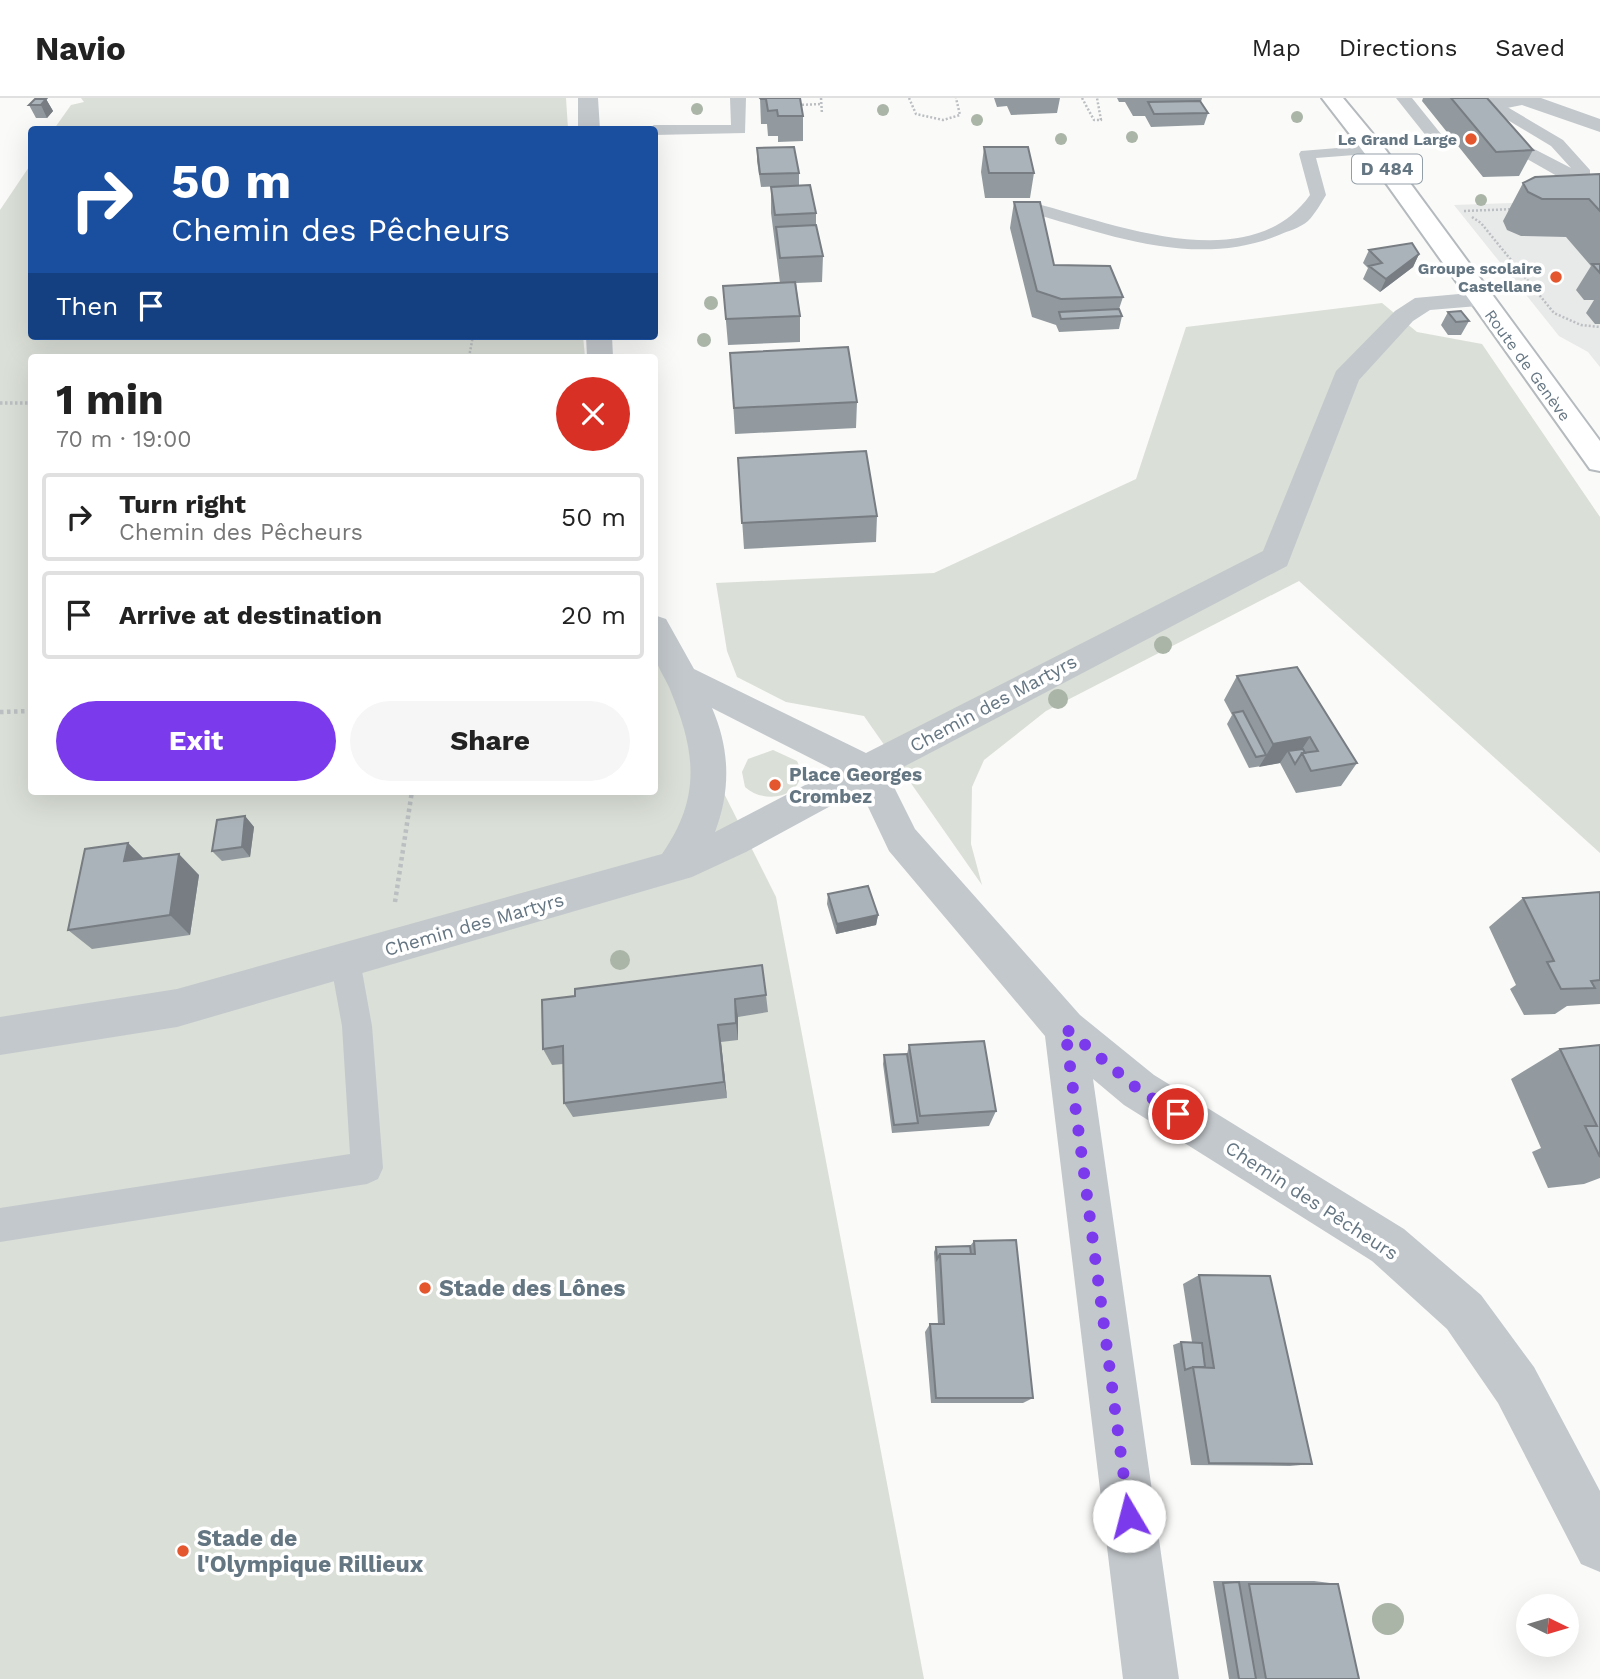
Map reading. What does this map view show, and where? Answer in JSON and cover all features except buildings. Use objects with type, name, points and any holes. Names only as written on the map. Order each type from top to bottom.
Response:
[{"type":"main road","name":"Route de Genève","points":[[1332,98],[1374,150],[1481,300],[1598,455]]},
{"type":"street","points":[[588,98],[589,126]]},
{"type":"street","points":[[1480,100],[1527,99],[1600,126]]},
{"type":"street","name":"Chemin des Martyrs","points":[[0,1036],[177,1008],[675,865],[733,841],[979,709],[1276,558],[1346,377],[1404,316],[1424,303],[1481,300]]},
{"type":"street","points":[[658,634],[685,679],[707,739],[710,799],[692,847],[675,865]]},
{"type":"street","points":[[685,679],[868,770]]},
{"type":"street","name":"Chemin des Pêcheurs","points":[[868,770],[902,840],[1065,1028],[1139,1090],[1388,1245],[1464,1312],[1516,1385],[1600,1545]]},
{"type":"street","points":[[1065,1028],[1151,1679]]},
{"type":"lane","points":[[658,130],[739,130],[737,98]]},
{"type":"lane","points":[[1404,98],[1433,134]]},
{"type":"lane","points":[[1480,100],[1557,143],[1584,173],[1563,173],[1503,139]]},
{"type":"lane","points":[[1034,208],[1137,235],[1192,246],[1236,244],[1272,233],[1302,217],[1318,195],[1307,154],[1374,150]]},
{"type":"lane","points":[[0,1225],[367,1168],[357,1026],[345,960]]},
{"type":"path","points":[[821,98],[822,114]]},
{"type":"path","points":[[909,98],[916,114],[943,120],[960,115],[956,98]]},
{"type":"path","points":[[1082,98],[1094,120],[1101,120],[1097,98]]},
{"type":"path","points":[[796,105],[822,104]]},
{"type":"path","points":[[1455,213],[1521,208]]},
{"type":"path","points":[[1463,211],[1481,223],[1554,313],[1581,325],[1600,327]]},
{"type":"path","points":[[0,402],[28,402]]},
{"type":"path","points":[[0,712],[28,710]]},
{"type":"path","points":[[395,906],[411,795]]},
{"type":"shaded area","points":[[81,98],[566,98],[568,126],[56,126],[71,105],[84,102]]},
{"type":"shaded area","name":"Stade des Lônes","points":[[28,168],[28,340],[583,340],[585,354],[28,354],[28,795],[658,795],[658,662],[776,897],[924,1679],[0,1679],[0,210]]},
{"type":"shaded area","name":"Groupe scolaire Castellane","points":[[1600,200],[1600,367],[1588,352],[1559,336],[1454,205]]},
{"type":"shaded area","points":[[1382,303],[1417,332],[1482,344],[1600,517],[1600,853],[1299,581],[1046,711],[984,760],[972,787],[971,844],[982,885],[864,716],[786,702],[737,677],[727,651],[716,583],[934,573],[1136,479],[1186,327]]},
{"type":"shaded area","points":[[773,750],[797,761],[800,773],[799,782],[793,789],[775,797],[754,793],[745,787],[742,772],[748,759]]},
{"type":"place","name":"Le Grand Large","points":[[1471,139]]},
{"type":"place","name":"Groupe scolaire Castellane","points":[[1556,277]]},
{"type":"place","name":"Place Georges Crombez","points":[[775,785]]},
{"type":"place","name":"Stade des Lônes","points":[[425,1288]]},
{"type":"place","name":"Stade de l'Olympique Rillieux","points":[[183,1551]]},
{"type":"route","points":[[1129,1516],[1065,1028],[1139,1090],[1178,1114]]}]
